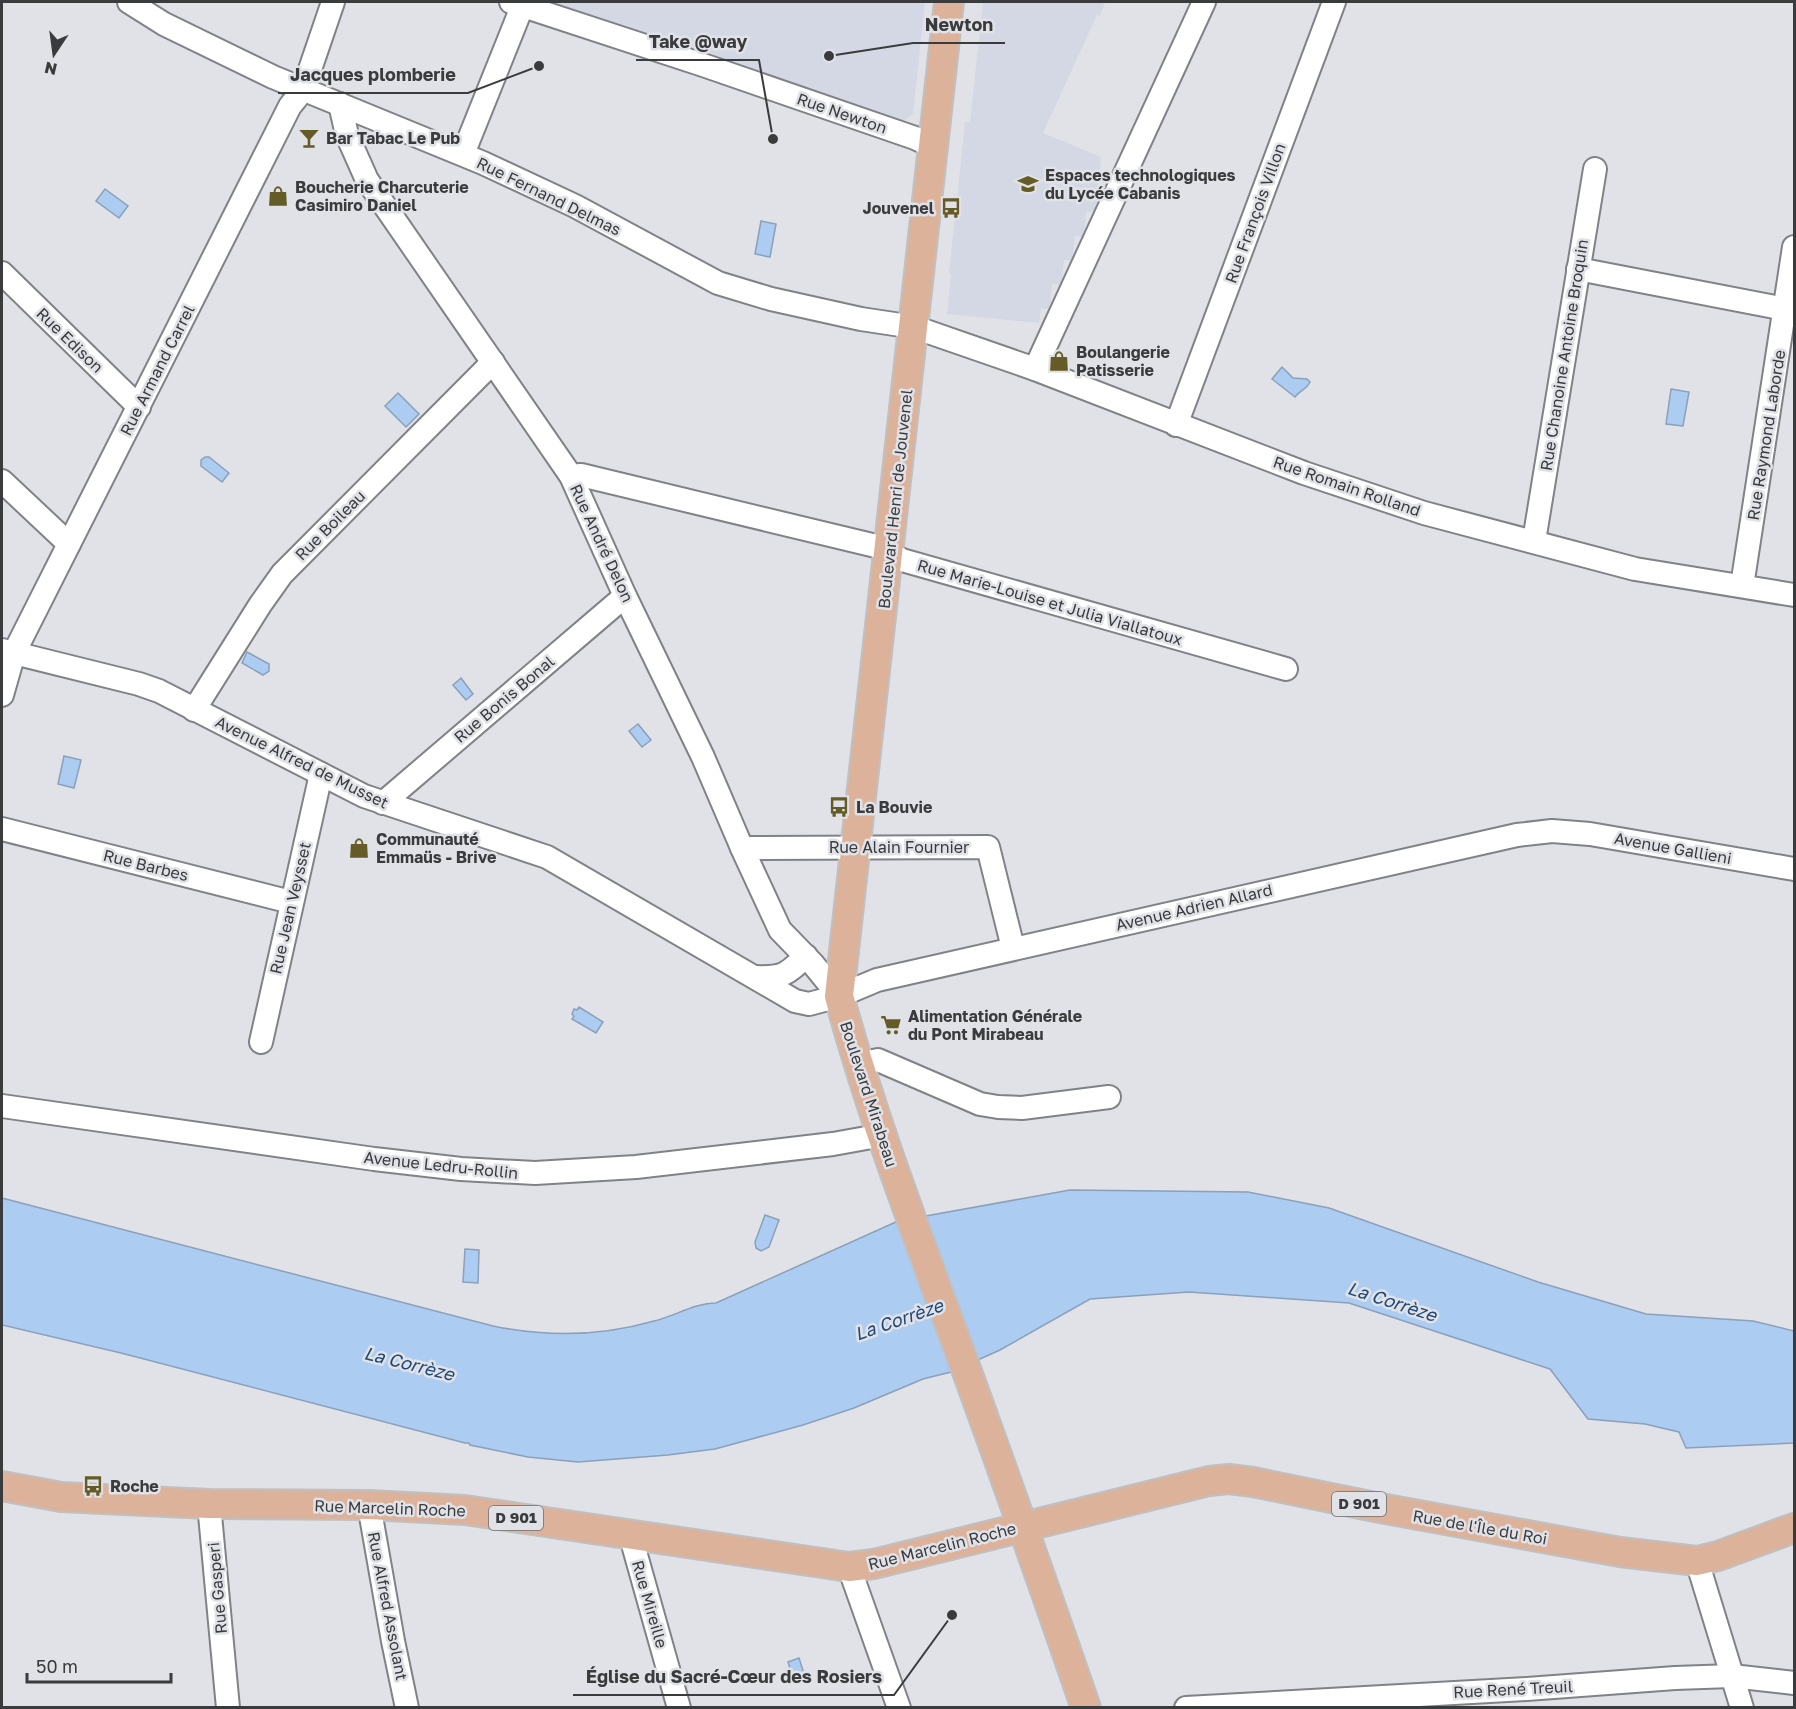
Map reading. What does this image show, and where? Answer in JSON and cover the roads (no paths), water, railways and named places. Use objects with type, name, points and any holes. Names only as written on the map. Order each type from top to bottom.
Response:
[{"type":"main road","name":"Boulevard Henri de Jouvenel","points":[[839,996],[950,2]]},
{"type":"main road","name":"Boulevard Mirabeau","points":[[839,996],[901,1191],[1023,1527]]},
{"type":"main road","name":"Rue de l'Île du Roi","points":[[1023,1527],[1209,1481],[1229,1479],[1620,1552],[1697,1561],[1718,1556],[1794,1528]]},
{"type":"main road","name":"Rue Marcelin Roche","points":[[2,1486],[61,1497],[209,1504],[369,1505],[465,1510],[849,1567],[873,1564],[1023,1527]]},
{"type":"main road","points":[[1023,1527],[1086,1707]]},
{"type":"street","name":"Rue Fernand Delmas","points":[[129,2],[164,24],[248,66],[463,154],[575,206],[718,283],[782,302],[861,319],[914,327]]},
{"type":"street","name":"Rue Armand Carrel","points":[[2,694],[8,652],[69,544],[290,106],[303,90],[333,2]]},
{"type":"street","points":[[1035,369],[1204,2]]},
{"type":"street","name":"Rue François Villon","points":[[1176,425],[1334,2]]},
{"type":"street","name":"Rue Newton","points":[[519,3],[633,36],[899,126],[915,138],[934,147]]},
{"type":"street","points":[[463,154],[519,3]]},
{"type":"street","name":"Rue André Delon","points":[[340,104],[347,135],[367,180],[571,476],[625,596],[703,757],[780,930],[806,956],[839,996]]},
{"type":"street","name":"Rue Chanoine Antoine Broquin","points":[[1534,541],[1595,169]]},
{"type":"street","name":"Rue Raymond Laborde","points":[[1742,586],[1794,248]]},
{"type":"street","points":[[1578,269],[1785,309]]},
{"type":"street","name":"Rue Edison","points":[[2,273],[138,407]]},
{"type":"street","name":"Rue Romain Rolland","points":[[914,327],[1035,369],[1176,425],[1358,492],[1424,513],[1635,569],[1794,595]]},
{"type":"street","name":"Rue Boileau","points":[[194,710],[282,574],[493,362]]},
{"type":"street","name":"Rue Marie-Louise et Julia Viallatoux","points":[[571,476],[581,475],[603,480],[876,546],[902,560],[1286,669]]},
{"type":"street","points":[[2,481],[69,544]]},
{"type":"street","name":"Rue Bonis Bonal","points":[[382,802],[625,596]]},
{"type":"street","name":"Avenue Alfred de Musset","points":[[8,652],[159,691],[364,796],[547,857],[795,1001],[809,1004],[839,996]]},
{"type":"street","name":"Rue Jean Veysset","points":[[261,1042],[321,774]]},
{"type":"street","name":"Rue Barbes","points":[[2,829],[291,902]]},
{"type":"street","name":"Avenue Gallieni","points":[[1552,831],[1590,834],[1794,869]]},
{"type":"street","name":"Avenue Adrien Allard","points":[[839,996],[877,980],[1012,948],[1517,835],[1552,831]]},
{"type":"street","name":"Rue Alain Fournier","points":[[742,848],[988,847],[1012,948]]},
{"type":"street","points":[[755,977],[776,978],[792,970],[806,956]]},
{"type":"street","points":[[859,1064],[878,1060],[980,1104],[998,1107],[1022,1108],[1109,1097]]},
{"type":"street","name":"Avenue Ledru-Rollin","points":[[2,1106],[374,1159],[461,1169],[535,1173],[647,1165],[833,1144],[883,1135]]},
{"type":"street","name":"Rue Gasperi","points":[[209,1504],[228,1707]]},
{"type":"street","name":"Rue Alfred Assolant","points":[[369,1505],[407,1707]]},
{"type":"street","name":"Rue Mireille","points":[[633,1536],[634,1548],[679,1707]]},
{"type":"street","points":[[1697,1561],[1742,1707]]},
{"type":"street","points":[[849,1567],[899,1707]]},
{"type":"street","name":"Rue René Treuil","points":[[1186,1707],[1527,1689],[1675,1678],[1732,1676],[1794,1683]]},
{"type":"water","points":[[105,189],[128,206],[119,218],[96,201]]},
{"type":"water","points":[[761,221],[776,224],[770,257],[755,254]]},
{"type":"water","points":[[1282,367],[1293,378],[1307,379],[1310,382],[1295,397],[1272,379]]},
{"type":"water","points":[[1671,389],[1689,392],[1683,426],[1666,424]]},
{"type":"water","points":[[398,393],[419,414],[406,427],[385,406]]},
{"type":"water","points":[[209,457],[229,473],[222,482],[201,466],[201,460]]},
{"type":"water","points":[[247,652],[269,664],[269,671],[263,675],[242,663]]},
{"type":"water","points":[[461,678],[473,694],[466,700],[453,685]]},
{"type":"water","points":[[638,724],[651,740],[642,747],[629,731]]},
{"type":"water","points":[[64,756],[81,760],[74,788],[58,784]]},
{"type":"water","points":[[579,1007],[603,1022],[596,1033],[572,1019],[574,1009],[577,1010]]},
{"type":"water","name":"La Corrèze","points":[[1070,1190],[1248,1192],[1329,1208],[1538,1282],[1646,1314],[1753,1321],[1794,1331],[1794,1443],[1686,1448],[1679,1432],[1645,1424],[1588,1419],[1550,1369],[1349,1303],[1189,1292],[1090,1299],[1000,1350],[951,1372],[923,1379],[854,1408],[803,1425],[715,1449],[578,1462],[528,1457],[470,1445],[121,1353],[2,1325],[2,1198],[493,1326],[533,1332],[574,1333],[634,1326],[662,1319],[700,1305],[716,1303],[898,1221]]},
{"type":"water","points":[[765,1215],[779,1220],[769,1247],[761,1251],[756,1248],[755,1242]]},
{"type":"water","points":[[465,1249],[479,1250],[478,1283],[463,1282]]},
{"type":"water","points":[[799,1658],[805,1677],[794,1681],[788,1662]]},
{"type":"place","name":"Newton","points":[[829,56]]},
{"type":"place","name":"Jacques plomberie","points":[[539,66]]},
{"type":"place","name":"Bar Tabac Le Pub","points":[[309,138]]},
{"type":"place","name":"Take @way","points":[[773,139]]},
{"type":"place","name":"Espaces technologiques du Lycée Cabanis","points":[[1028,184]]},
{"type":"place","name":"Boucherie Charcuterie Casimiro Daniel","points":[[278,196]]},
{"type":"place","name":"Jouvenel","points":[[951,208]]},
{"type":"place","name":"Boulangerie Patisserie","points":[[1059,361]]},
{"type":"place","name":"La Bouvie","points":[[839,807]]},
{"type":"place","name":"Communauté Emmaüs - Brive","points":[[359,848]]},
{"type":"place","name":"Alimentation Générale du Pont Mirabeau","points":[[891,1025]]},
{"type":"place","name":"Roche","points":[[93,1486]]},
{"type":"place","name":"Église du Sacré-Cœur des Rosiers","points":[[952,1615]]}]
